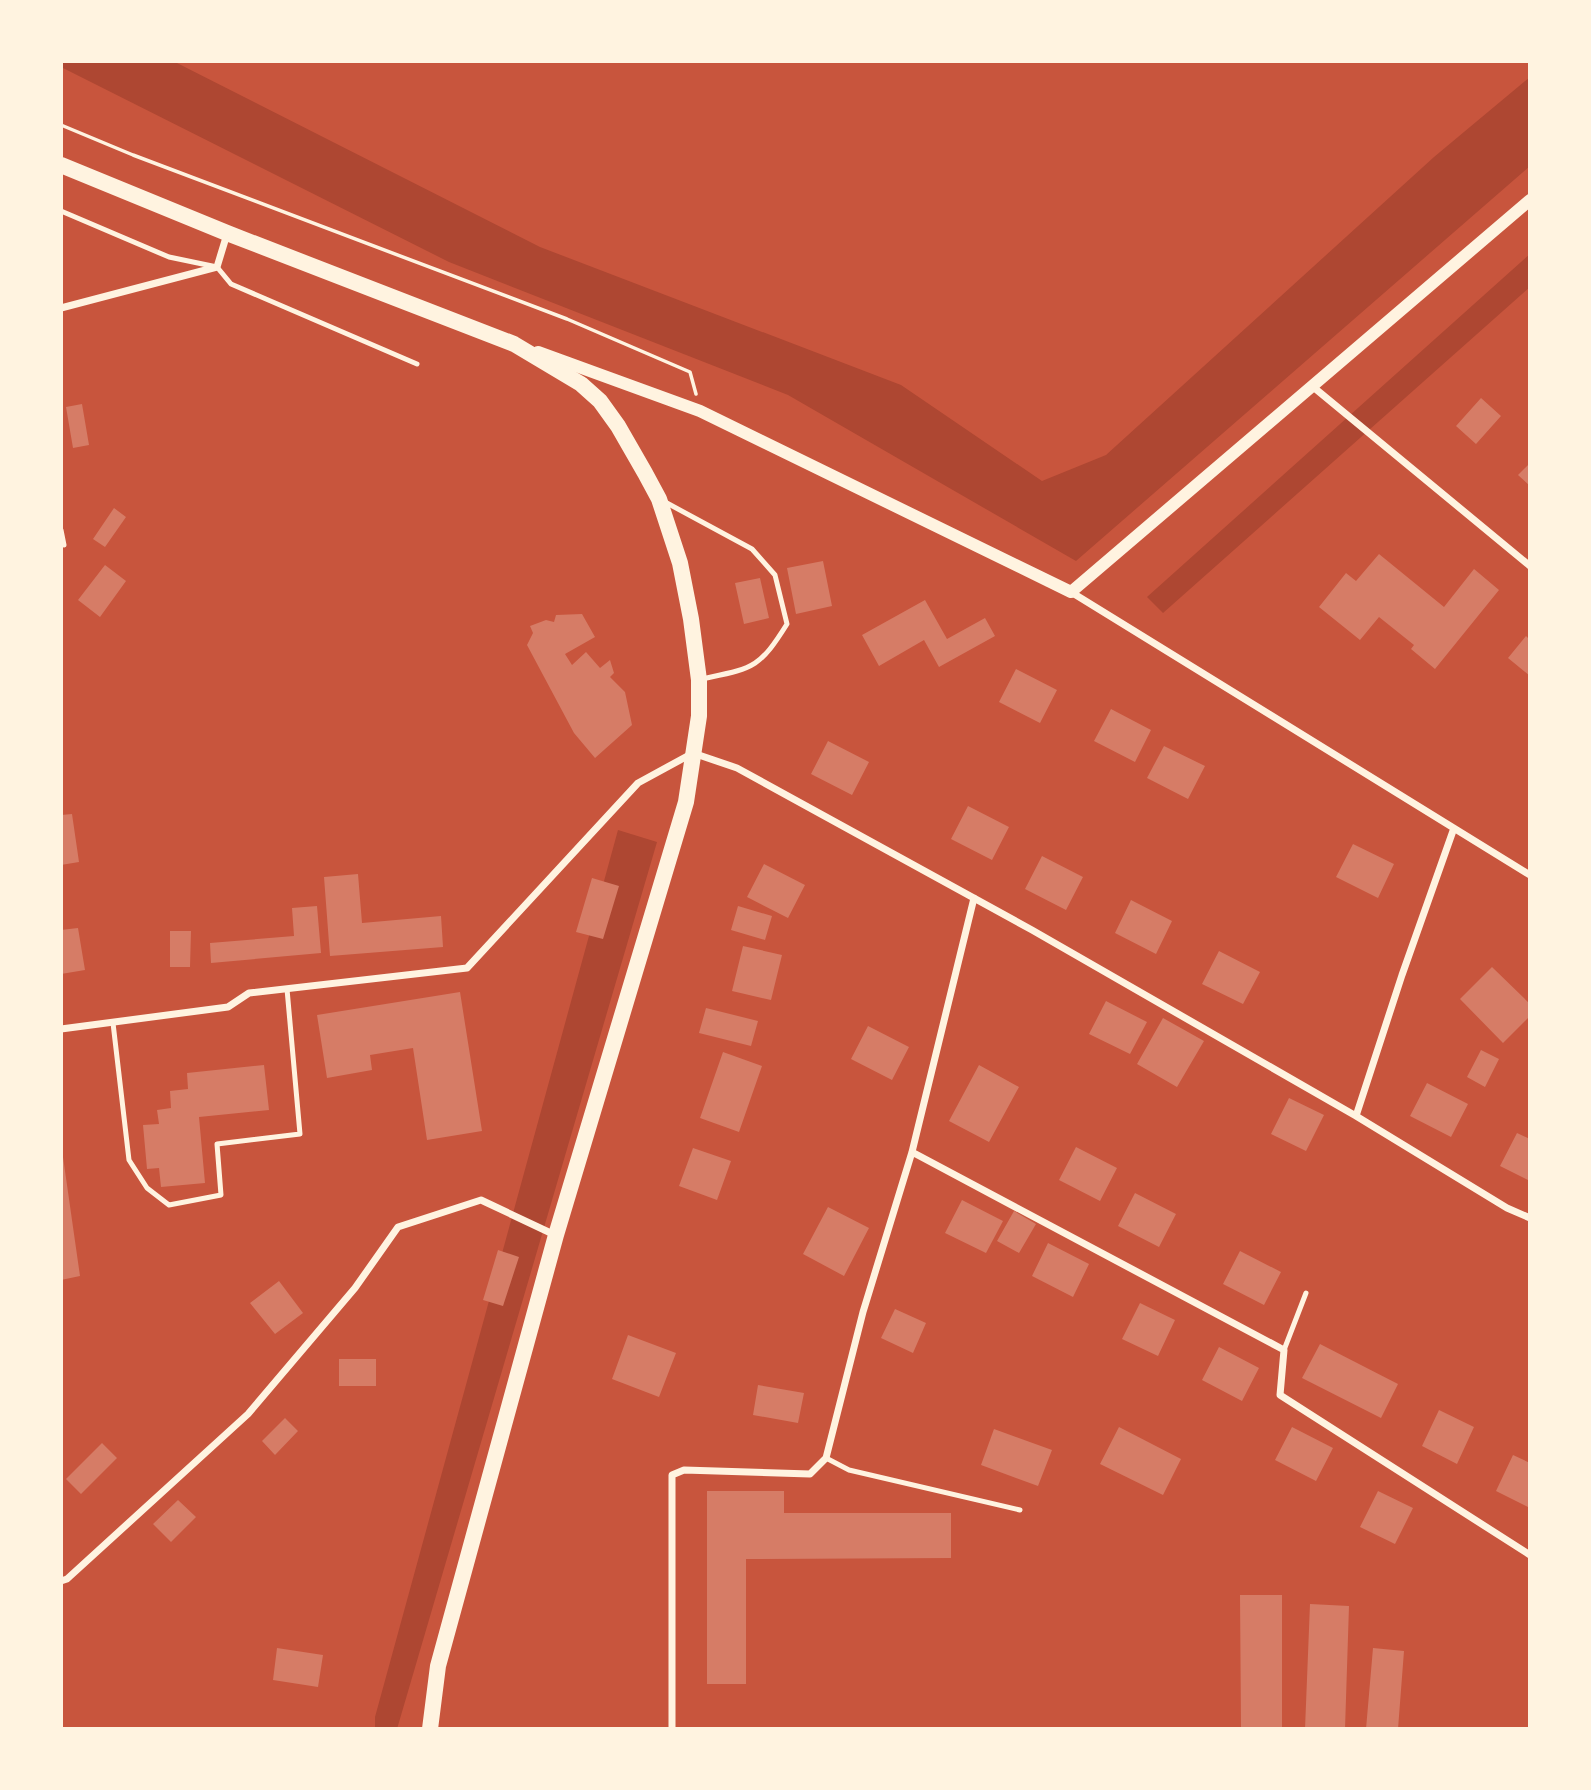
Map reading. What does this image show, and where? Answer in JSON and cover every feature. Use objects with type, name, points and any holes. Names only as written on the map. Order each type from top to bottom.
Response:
[{"type":"main road","points":[[61,165],[227,233],[514,344],[581,384],[600,401],[618,426],[659,499],[680,563],[699,680],[699,716],[686,802],[555,1235],[438,1666],[430,1729]]},
{"type":"street","points":[[1071,592],[1530,200]]},
{"type":"street","points":[[61,308],[217,267],[227,233]]},
{"type":"street","points":[[514,344],[700,411],[1071,592],[1530,875]]},
{"type":"street","points":[[1312,386],[1530,566]]},
{"type":"street","points":[[61,1029],[228,1007],[249,993],[467,968],[638,783],[693,753],[737,768],[974,898],[1356,1116],[1507,1208],[1530,1218]]},
{"type":"street","points":[[1356,1116],[1454,828]]},
{"type":"street","points":[[672,1729],[672,1475],[684,1470],[810,1474],[826,1458],[863,1312],[912,1152],[974,898]]},
{"type":"street","points":[[912,1152],[1284,1350],[1280,1395],[1530,1555]]},
{"type":"street","points":[[61,1581],[67,1579],[113,1538],[248,1414],[355,1288],[398,1227],[481,1200],[555,1235]]},
{"type":"lane","points":[[61,211],[169,257],[217,267],[231,284],[417,364]]},
{"type":"lane","points":[[659,499],[752,550],[775,575],[787,624],[770,652],[749,669],[699,680]]},
{"type":"lane","points":[[61,530],[64,545]]},
{"type":"lane","points":[[113,1023],[129,1160],[146,1188],[169,1205],[221,1195],[217,1144],[300,1134],[287,989]]},
{"type":"lane","points":[[1284,1350],[1306,1293]]},
{"type":"lane","points":[[826,1458],[849,1470],[1020,1510]]},
{"type":"path","points":[[61,125],[146,160],[567,319],[690,372],[700,411]]},
{"type":"shaded area","points":[[61,61],[173,61],[540,247],[901,385],[1042,481],[1106,455],[1434,157],[1530,77],[1530,166],[1076,561],[788,395],[449,262],[61,67]]},
{"type":"shaded area","points":[[1530,254],[1530,287],[1163,613],[1147,597]]},
{"type":"shaded area","points":[[618,830],[657,842],[397,1729],[375,1729],[375,1717]]},
{"type":"building","points":[[1481,398],[1501,416],[1476,444],[1456,426]]},
{"type":"building","points":[[82,404],[89,445],[73,448],[66,407]]},
{"type":"building","points":[[1530,463],[1530,486],[1518,475]]},
{"type":"building","points":[[114,508],[126,517],[105,547],[93,539]]},
{"type":"building","points":[[1379,554],[1444,607],[1474,569],[1499,590],[1435,669],[1411,649],[1414,645],[1379,617],[1360,640],[1319,607],[1346,573],[1356,581]]},
{"type":"building","points":[[823,561],[832,606],[796,614],[787,568]]},
{"type":"building","points":[[105,565],[126,581],[100,617],[78,600]]},
{"type":"building","points":[[760,578],[769,618],[744,624],[735,583]]},
{"type":"building","points":[[925,600],[947,639],[985,618],[995,636],[939,667],[924,640],[879,666],[862,635]]},
{"type":"building","points":[[582,614],[595,637],[565,654],[572,665],[586,652],[600,668],[610,660],[614,673],[610,677],[625,692],[632,725],[595,758],[574,733],[527,645],[533,633],[530,626],[546,620],[554,622],[556,615]]},
{"type":"building","points":[[1526,636],[1530,640],[1530,676],[1508,658]]},
{"type":"building","points":[[1016,669],[1057,690],[1040,723],[999,702]]},
{"type":"building","points":[[1111,709],[1151,730],[1135,762],[1094,741]]},
{"type":"building","points":[[828,741],[869,762],[852,795],[811,774]]},
{"type":"building","points":[[1164,746],[1205,766],[1188,799],[1147,778]]},
{"type":"building","points":[[968,806],[1009,827],[992,860],[951,839]]},
{"type":"building","points":[[72,814],[79,862],[61,865],[61,815]]},
{"type":"building","points":[[1353,844],[1394,864],[1378,898],[1336,877]]},
{"type":"building","points":[[1042,856],[1083,877],[1066,910],[1025,889]]},
{"type":"building","points":[[764,864],[805,885],[788,918],[747,897]]},
{"type":"building","points":[[358,874],[362,923],[441,916],[443,947],[330,956],[324,877]]},
{"type":"building","points":[[592,878],[619,886],[603,939],[576,932]]},
{"type":"building","points":[[1131,900],[1172,921],[1156,954],[1115,933]]},
{"type":"building","points":[[317,906],[321,953],[211,963],[210,943],[294,936],[292,908]]},
{"type":"building","points":[[738,906],[772,916],[765,940],[731,930]]},
{"type":"building","points":[[78,928],[85,970],[61,974],[61,930]]},
{"type":"building","points":[[170,931],[191,931],[190,967],[170,967]]},
{"type":"building","points":[[743,946],[782,955],[771,1000],[732,991]]},
{"type":"building","points":[[1219,951],[1260,972],[1243,1004],[1202,984]]},
{"type":"building","points":[[1492,967],[1530,1004],[1530,1016],[1503,1043],[1460,999]]},
{"type":"building","points":[[460,992],[482,1131],[427,1140],[413,1048],[370,1055],[372,1070],[327,1078],[317,1015]]},
{"type":"building","points":[[1106,1001],[1147,1022],[1130,1054],[1089,1034]]},
{"type":"building","points":[[706,1008],[758,1021],[751,1046],[699,1033]]},
{"type":"building","points":[[1163,1018],[1204,1041],[1177,1087],[1137,1064]]},
{"type":"building","points":[[868,1026],[909,1047],[892,1080],[851,1059]]},
{"type":"building","points":[[1481,1050],[1499,1059],[1485,1087],[1467,1077]]},
{"type":"building","points":[[723,1052],[762,1066],[739,1132],[700,1118]]},
{"type":"building","points":[[264,1065],[269,1110],[199,1117],[205,1183],[161,1187],[159,1168],[147,1169],[143,1125],[159,1124],[157,1110],[171,1108],[170,1091],[188,1089],[187,1073]]},
{"type":"building","points":[[979,1065],[1019,1087],[989,1142],[949,1121]]},
{"type":"building","points":[[1427,1083],[1468,1104],[1451,1137],[1410,1116]]},
{"type":"building","points":[[1289,1098],[1324,1115],[1306,1151],[1271,1134]]},
{"type":"building","points":[[1517,1133],[1530,1139],[1530,1181],[1500,1166]]},
{"type":"building","points":[[61,1143],[80,1276],[61,1280]]},
{"type":"building","points":[[1076,1147],[1117,1168],[1100,1201],[1059,1180]]},
{"type":"building","points":[[693,1148],[731,1161],[717,1200],[679,1186]]},
{"type":"building","points":[[1135,1193],[1176,1214],[1159,1247],[1118,1226]]},
{"type":"building","points":[[962,1200],[1003,1221],[986,1253],[945,1233]]},
{"type":"building","points":[[828,1207],[869,1228],[844,1276],[803,1254]]},
{"type":"building","points":[[1014,1211],[1036,1224],[1019,1253],[997,1241]]},
{"type":"building","points":[[1048,1243],[1089,1264],[1073,1297],[1032,1276]]},
{"type":"building","points":[[498,1250],[519,1257],[503,1306],[483,1300]]},
{"type":"building","points":[[1240,1251],[1281,1272],[1264,1305],[1223,1284]]},
{"type":"building","points":[[279,1281],[303,1313],[275,1334],[250,1303]]},
{"type":"building","points":[[1140,1303],[1175,1320],[1158,1356],[1122,1339]]},
{"type":"building","points":[[895,1309],[926,1323],[913,1353],[881,1338]]},
{"type":"building","points":[[628,1335],[676,1353],[659,1397],[612,1379]]},
{"type":"building","points":[[1320,1344],[1398,1384],[1381,1418],[1302,1378]]},
{"type":"building","points":[[1219,1347],[1259,1368],[1242,1401],[1202,1380]]},
{"type":"building","points":[[339,1359],[376,1359],[376,1386],[339,1386]]},
{"type":"building","points":[[758,1385],[804,1393],[798,1423],[753,1415]]},
{"type":"building","points":[[1439,1410],[1474,1427],[1457,1464],[1422,1446]]},
{"type":"building","points":[[285,1418],[298,1431],[275,1455],[262,1441]]},
{"type":"building","points":[[1119,1427],[1181,1459],[1163,1495],[1100,1464]]},
{"type":"building","points":[[1292,1427],[1333,1448],[1316,1481],[1275,1460]]},
{"type":"building","points":[[994,1429],[1052,1450],[1038,1486],[981,1465]]},
{"type":"building","points":[[102,1443],[117,1458],[81,1494],[66,1479]]},
{"type":"building","points":[[1513,1455],[1530,1463],[1530,1508],[1496,1491]]},
{"type":"building","points":[[707,1491],[784,1491],[784,1513],[951,1513],[951,1558],[746,1559],[746,1684],[707,1684]]},
{"type":"building","points":[[1378,1491],[1413,1508],[1395,1544],[1360,1527]]},
{"type":"building","points":[[178,1500],[196,1517],[171,1542],[153,1524]]},
{"type":"building","points":[[1240,1595],[1282,1595],[1282,1729],[1241,1729]]},
{"type":"building","points":[[1310,1604],[1349,1606],[1345,1729],[1305,1729]]},
{"type":"building","points":[[277,1648],[323,1655],[318,1687],[273,1680]]},
{"type":"building","points":[[1373,1648],[1404,1651],[1398,1729],[1366,1729]]}]
